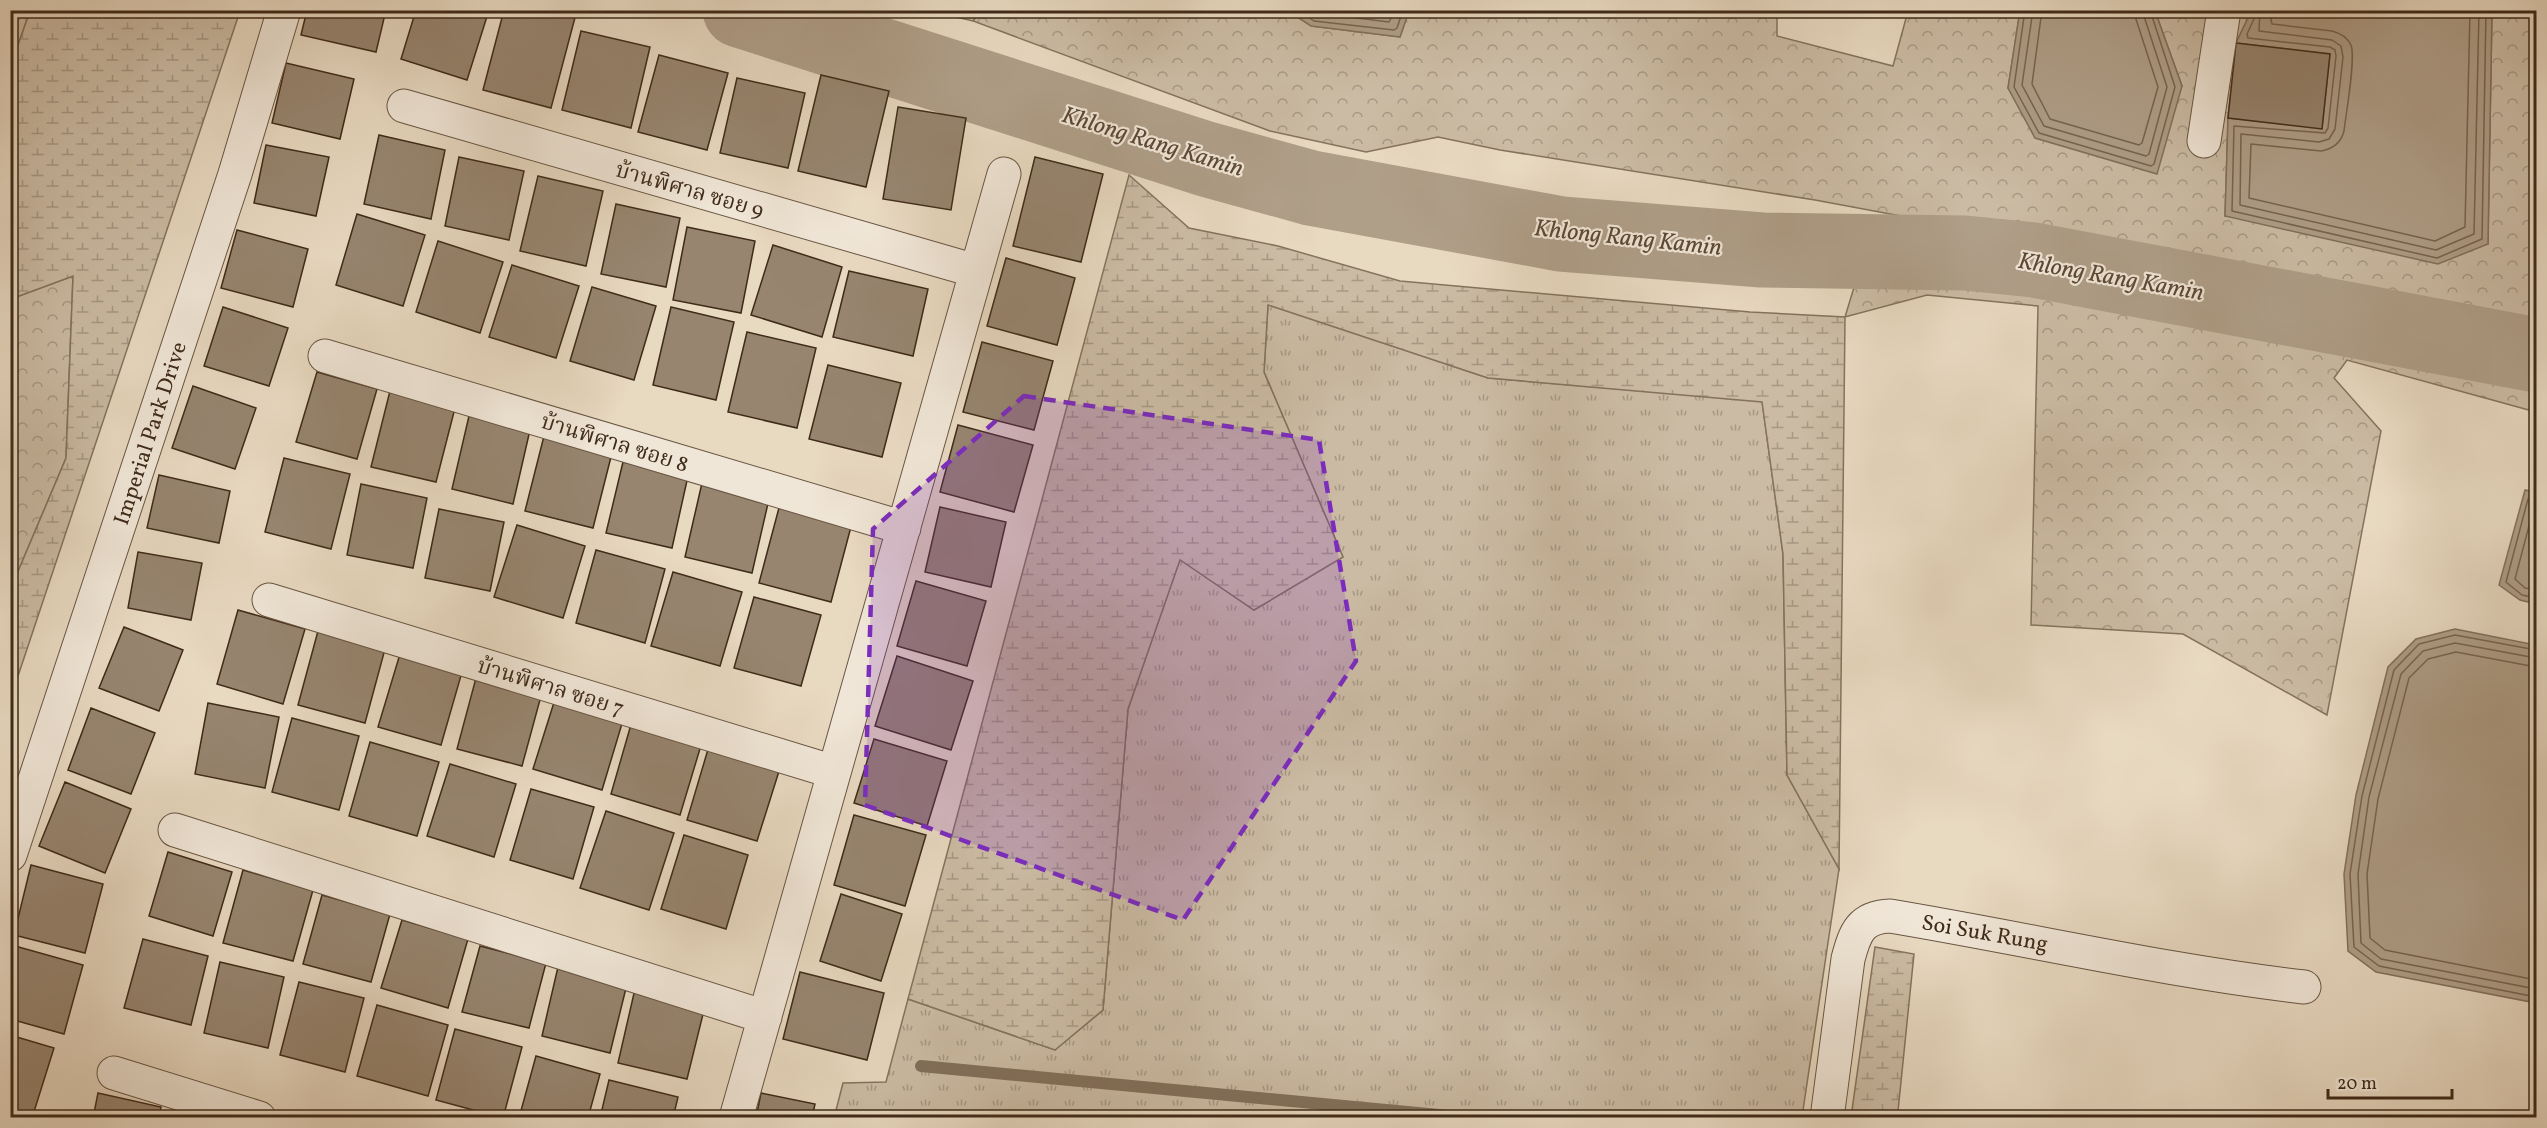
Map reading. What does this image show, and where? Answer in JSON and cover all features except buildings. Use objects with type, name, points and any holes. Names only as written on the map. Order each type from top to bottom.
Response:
[{"type":"street","name":"Imperial Park Drive","points":[[10,855],[235,174],[284,10]]},
{"type":"street","points":[[2204,141],[2224,10]]},
{"type":"street","name":"บ้านพิศาล ซอย 9","points":[[404,106],[976,271]]},
{"type":"street","points":[[736,1118],[1004,174]]},
{"type":"street","name":"บ้านพิศาล ซอย 8","points":[[325,356],[904,528]]},
{"type":"street","name":"บ้านพิศาล ซอย 7","points":[[269,600],[834,772]]},
{"type":"street","points":[[175,830],[765,1017]]},
{"type":"street","name":"Soi Suk Rung","points":[[1827,1118],[1848,959],[1853,941],[1873,916],[1890,916],[1977,930],[2241,980],[2304,987]]},
{"type":"street","points":[[114,1073],[259,1118]]},
{"type":"highlighted area","points":[[1024,396],[1319,440],[1356,661],[1183,920],[865,805],[873,529]]},
{"type":"green space","points":[[982,10],[1287,10],[1312,26],[1400,37],[1409,11],[1777,11],[1777,36],[1893,66],[1908,11],[2020,11],[2008,88],[2182,86],[2155,11],[2245,11],[2248,18],[2236,43],[2228,118],[2225,216],[2488,244],[2492,11],[2536,11],[2536,341],[2057,245],[1815,200],[1500,150],[1438,137],[1366,152],[1270,131],[973,21]]},
{"type":"green space","points":[[11,11],[30,11],[11,65]]},
{"type":"green space","points":[[30,11],[240,11],[11,697],[11,588],[66,458],[73,276],[11,299],[11,65]]},
{"type":"green space","points":[[929,11],[982,11],[973,21]]},
{"type":"green space","points":[[1129,175],[1189,228],[1278,246],[1400,281],[1750,312],[1845,317],[1839,869],[1787,775],[1783,554],[1762,402],[1488,378],[1268,305],[1264,372],[1343,557],[1254,610],[1180,560],[1128,709],[1103,1010],[1055,1050],[908,999]]},
{"type":"green space","points":[[73,276],[66,458],[11,588],[11,299]]},
{"type":"green space","points":[[2018,277],[2436,362],[2536,385],[2536,412],[2347,360],[2334,378],[2381,431],[2327,715],[2183,634],[2031,625],[2038,306],[1927,295],[1845,317],[1855,284]]},
{"type":"green space","points":[[1268,304],[1488,378],[1762,401],[1783,554],[1787,775],[1839,869],[1802,1117],[834,1118],[843,1083],[886,1082],[908,999],[1055,1050],[1103,1010],[1128,709],[1180,559],[1254,610],[1343,557],[1264,372]]},
{"type":"green space","points":[[1875,947],[1914,954],[1898,1111],[1895,1117],[1851,1117]]},
{"type":"water","points":[[2020,10],[2155,11],[2182,86],[2157,174],[2035,138],[2008,88]]},
{"type":"water","points":[[1288,11],[1409,11],[1400,37],[1311,26]]},
{"type":"water","points":[[2245,11],[2492,11],[2488,244],[2438,264],[2225,216],[2228,118],[2322,128],[2330,54],[2236,43],[2248,18]]},
{"type":"water","points":[[2525,490],[2536,492],[2536,604],[2520,600],[2499,585]]},
{"type":"water","points":[[2455,629],[2536,645],[2536,1003],[2376,972],[2348,951],[2344,874],[2356,795],[2388,667],[2416,639]]},
{"type":"waterway","name":"Khlong Rang Kamin","points":[[740,10],[1206,159],[1311,188],[1561,234],[1762,250],[1965,253],[2034,260],[2536,355]]},
{"type":"waterway","points":[[921,1066],[1471,1118]]}]
